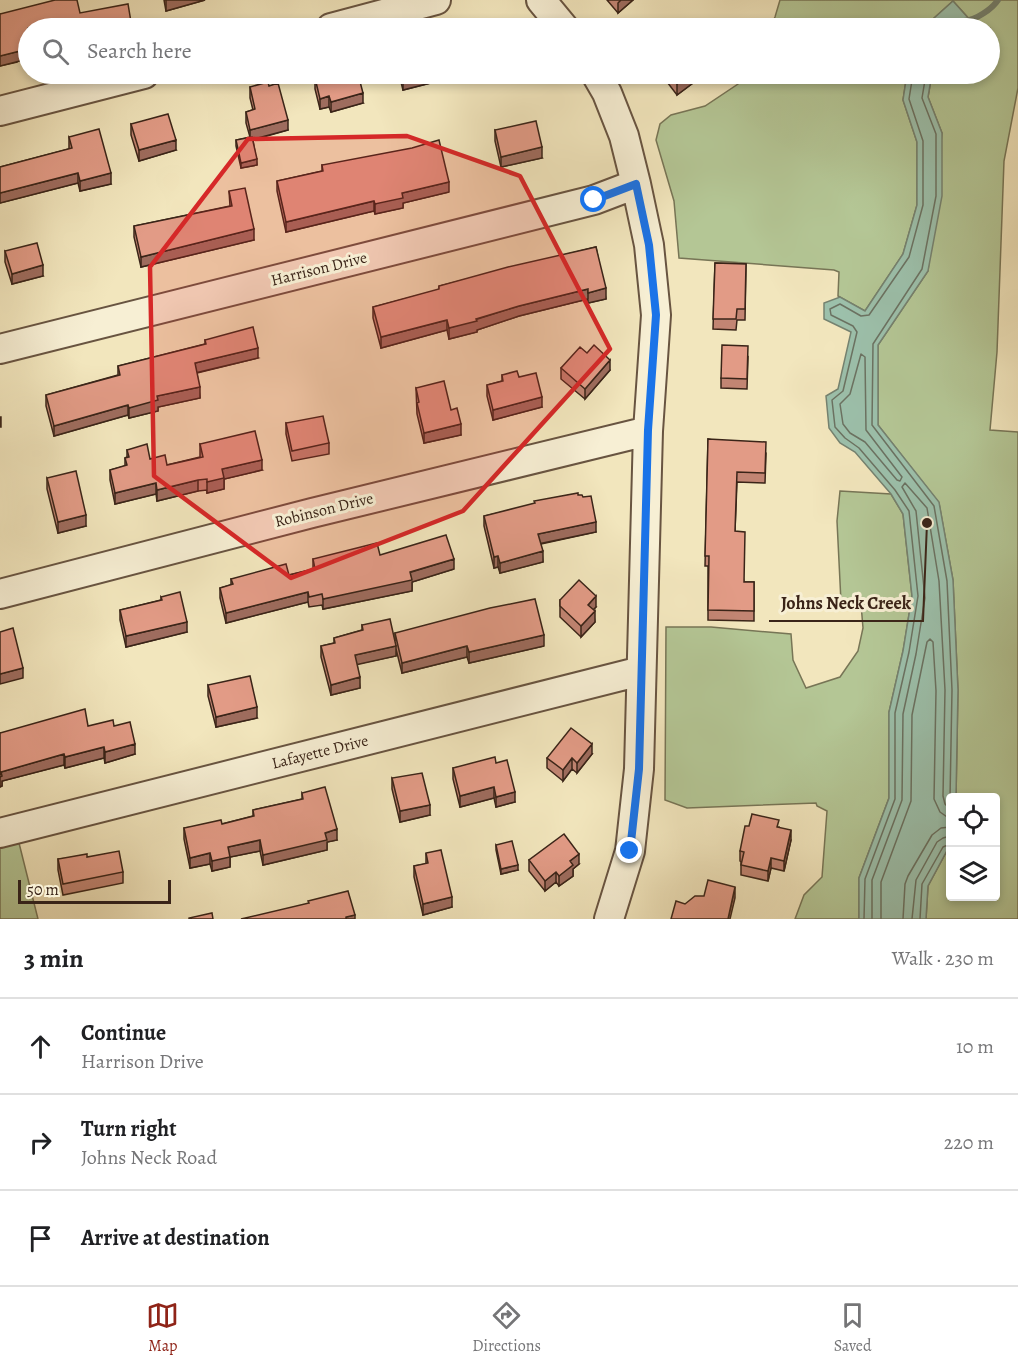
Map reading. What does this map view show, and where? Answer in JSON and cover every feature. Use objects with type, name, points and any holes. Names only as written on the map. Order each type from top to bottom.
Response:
[{"type":"street","points":[[368,18],[436,0]]},
{"type":"street","points":[[541,0],[556,18]]},
{"type":"street","points":[[0,111],[105,84]]},
{"type":"street","points":[[602,84],[624,136],[636,184],[649,245],[656,315],[648,430],[639,769],[630,851],[607,919]]},
{"type":"street","name":"Harrison Drive","points":[[0,349],[582,203],[636,184]]},
{"type":"street","name":"Robinson Drive","points":[[0,594],[312,513],[648,430]]},
{"type":"street","name":"Lafayette Drive","points":[[0,834],[641,671]]},
{"type":"highlighted area","points":[[407,136],[520,176],[610,349],[463,511],[291,578],[154,476],[150,267],[248,139]]},
{"type":"shaded area","points":[[780,0],[1018,0],[1018,88],[1004,161],[997,352],[990,430],[1018,432],[1018,919],[926,919],[928,886],[946,852],[946,901],[1000,901],[1000,793],[956,793],[958,690],[953,580],[939,503],[878,425],[878,345],[928,271],[942,133],[928,97],[930,84],[1000,84],[1000,18],[968,18],[953,1],[934,18],[774,18]]},
{"type":"shaded area","points":[[738,84],[905,84],[903,100],[917,142],[917,205],[903,254],[865,311],[838,296],[839,272],[834,270],[679,258],[674,201],[656,140],[660,124],[671,115],[705,106]]},
{"type":"shaded area","points":[[840,491],[891,494],[903,514],[912,596],[903,651],[889,712],[889,798],[859,878],[859,919],[795,919],[804,895],[822,877],[827,811],[817,806],[816,803],[687,808],[665,800],[666,627],[711,627],[791,634],[793,660],[806,688],[840,677],[858,651],[863,628],[861,604],[841,602],[837,521]]},
{"type":"shaded area","points":[[18,839],[38,919],[0,919],[0,843]]},
{"type":"water","points":[[953,1],[968,18],[934,18]]},
{"type":"water","points":[[905,84],[930,84],[928,97],[942,133],[942,196],[928,271],[878,345],[878,425],[939,502],[953,580],[958,690],[956,793],[946,793],[946,852],[928,886],[926,919],[859,919],[859,878],[889,798],[889,712],[903,651],[912,596],[903,514],[891,494],[855,452],[840,443],[829,428],[826,396],[838,389],[851,332],[824,319],[824,303],[840,297],[865,311],[903,254],[917,205],[917,142],[903,100]]},
{"type":"building","points":[[55,0],[77,0],[80,13],[128,4],[130,18],[18,18],[18,52],[0,56],[0,14]]},
{"type":"building","points":[[261,84],[268,84],[269,86],[278,84],[288,120],[250,130],[246,112],[255,109],[250,87]]},
{"type":"building","points":[[316,84],[361,84],[363,93],[331,102],[329,96],[320,99]]},
{"type":"building","points":[[168,114],[176,140],[139,150],[131,124]]},
{"type":"building","points":[[536,121],[542,147],[501,157],[495,130]]},
{"type":"building","points":[[99,129],[111,173],[80,181],[78,173],[0,193],[0,167],[72,148],[69,137]]},
{"type":"building","points":[[252,137],[257,159],[241,163],[236,140]]},
{"type":"building","points":[[439,140],[449,182],[402,193],[403,198],[375,204],[374,201],[286,222],[277,181],[323,171],[322,165],[412,148]]},
{"type":"building","points":[[245,188],[254,229],[141,257],[134,226],[232,206],[229,191]]},
{"type":"building","points":[[37,243],[43,265],[12,274],[5,251]]},
{"type":"building","points":[[596,247],[606,288],[588,293],[588,289],[519,306],[449,328],[447,320],[381,337],[373,307],[508,267]]},
{"type":"building","points":[[715,263],[746,264],[745,309],[737,309],[736,319],[713,319]]},
{"type":"building","points":[[253,327],[258,348],[195,363],[200,387],[157,396],[158,400],[129,408],[128,405],[54,426],[46,395],[120,375],[118,366],[206,344],[205,340]]},
{"type":"building","points":[[594,345],[610,360],[585,389],[561,368],[580,347],[587,353]]},
{"type":"building","points":[[722,345],[748,346],[747,379],[721,378]]},
{"type":"building","points":[[517,371],[519,377],[536,373],[542,397],[493,410],[487,385],[503,381],[502,375]]},
{"type":"building","points":[[444,381],[451,410],[457,408],[461,424],[424,433],[416,388]]},
{"type":"building","points":[[323,416],[329,443],[292,451],[286,423]]},
{"type":"building","points":[[255,431],[262,460],[222,469],[224,478],[207,482],[207,479],[198,480],[157,490],[156,483],[115,493],[110,470],[127,465],[125,458],[129,457],[127,450],[147,444],[150,459],[165,455],[167,465],[203,457],[200,444]]},
{"type":"building","points":[[708,439],[766,442],[765,473],[737,472],[735,531],[745,532],[744,582],[754,582],[754,611],[708,610],[709,556],[705,556]]},
{"type":"building","points":[[76,471],[86,515],[58,522],[47,478]]},
{"type":"building","points":[[578,493],[583,497],[591,496],[596,522],[538,534],[543,551],[500,563],[498,556],[494,557],[484,516],[535,503],[534,501]]},
{"type":"building","points":[[446,535],[454,559],[410,572],[412,580],[323,599],[322,594],[309,597],[308,592],[226,613],[220,588],[233,584],[231,579],[286,564],[289,575],[315,569],[313,559],[377,543],[380,555]]},
{"type":"building","points":[[579,580],[596,596],[588,605],[595,611],[581,626],[560,606],[560,600]]},
{"type":"building","points":[[180,592],[187,622],[126,636],[120,610],[162,600],[161,597]]},
{"type":"building","points":[[535,599],[544,635],[469,652],[467,646],[402,663],[395,633],[490,608]]},
{"type":"building","points":[[390,619],[396,646],[355,655],[360,677],[331,685],[321,646],[335,643],[334,638],[363,630],[362,625]]},
{"type":"building","points":[[13,628],[23,668],[0,674],[0,632]]},
{"type":"building","points":[[250,676],[257,707],[216,717],[208,685]]},
{"type":"building","points":[[85,709],[88,726],[113,720],[114,726],[130,722],[135,744],[105,752],[104,747],[65,757],[64,754],[1,772],[0,777],[0,733]]},
{"type":"building","points":[[571,728],[592,744],[577,763],[572,758],[563,770],[547,758]]},
{"type":"building","points":[[495,757],[496,763],[507,760],[515,792],[496,797],[494,787],[460,796],[453,768]]},
{"type":"building","points":[[422,773],[430,805],[400,811],[392,778]]},
{"type":"building","points":[[325,787],[337,829],[325,833],[327,840],[263,855],[260,840],[228,847],[230,857],[212,861],[210,853],[190,858],[184,828],[221,820],[222,824],[254,816],[253,810],[303,799],[302,793]]},
{"type":"building","points":[[752,814],[779,820],[777,827],[791,830],[784,861],[771,858],[768,871],[741,865],[744,852],[740,851],[745,826],[749,826]]},
{"type":"building","points":[[564,834],[579,854],[570,861],[573,865],[559,876],[556,872],[545,881],[529,860]]},
{"type":"building","points":[[512,841],[518,865],[501,869],[496,845]]},
{"type":"building","points":[[441,850],[452,897],[423,904],[414,866],[428,863],[426,853]]},
{"type":"building","points":[[119,851],[123,872],[63,884],[58,859]]},
{"type":"building","points":[[708,880],[735,887],[728,919],[671,919],[676,901],[685,904],[695,896],[704,896]]},
{"type":"building","points":[[348,891],[355,915],[346,917],[346,919],[241,919],[309,903],[308,901]]},
{"type":"building","points":[[212,913],[213,919],[189,919],[189,918]]},
{"type":"waterway","points":[[976,18],[998,0]]},
{"type":"place","name":"Johns Neck Creek","points":[[927,523]]},
{"type":"route","points":[[594,200],[636,184],[649,245],[656,315],[648,430],[639,769],[630,851]]}]
